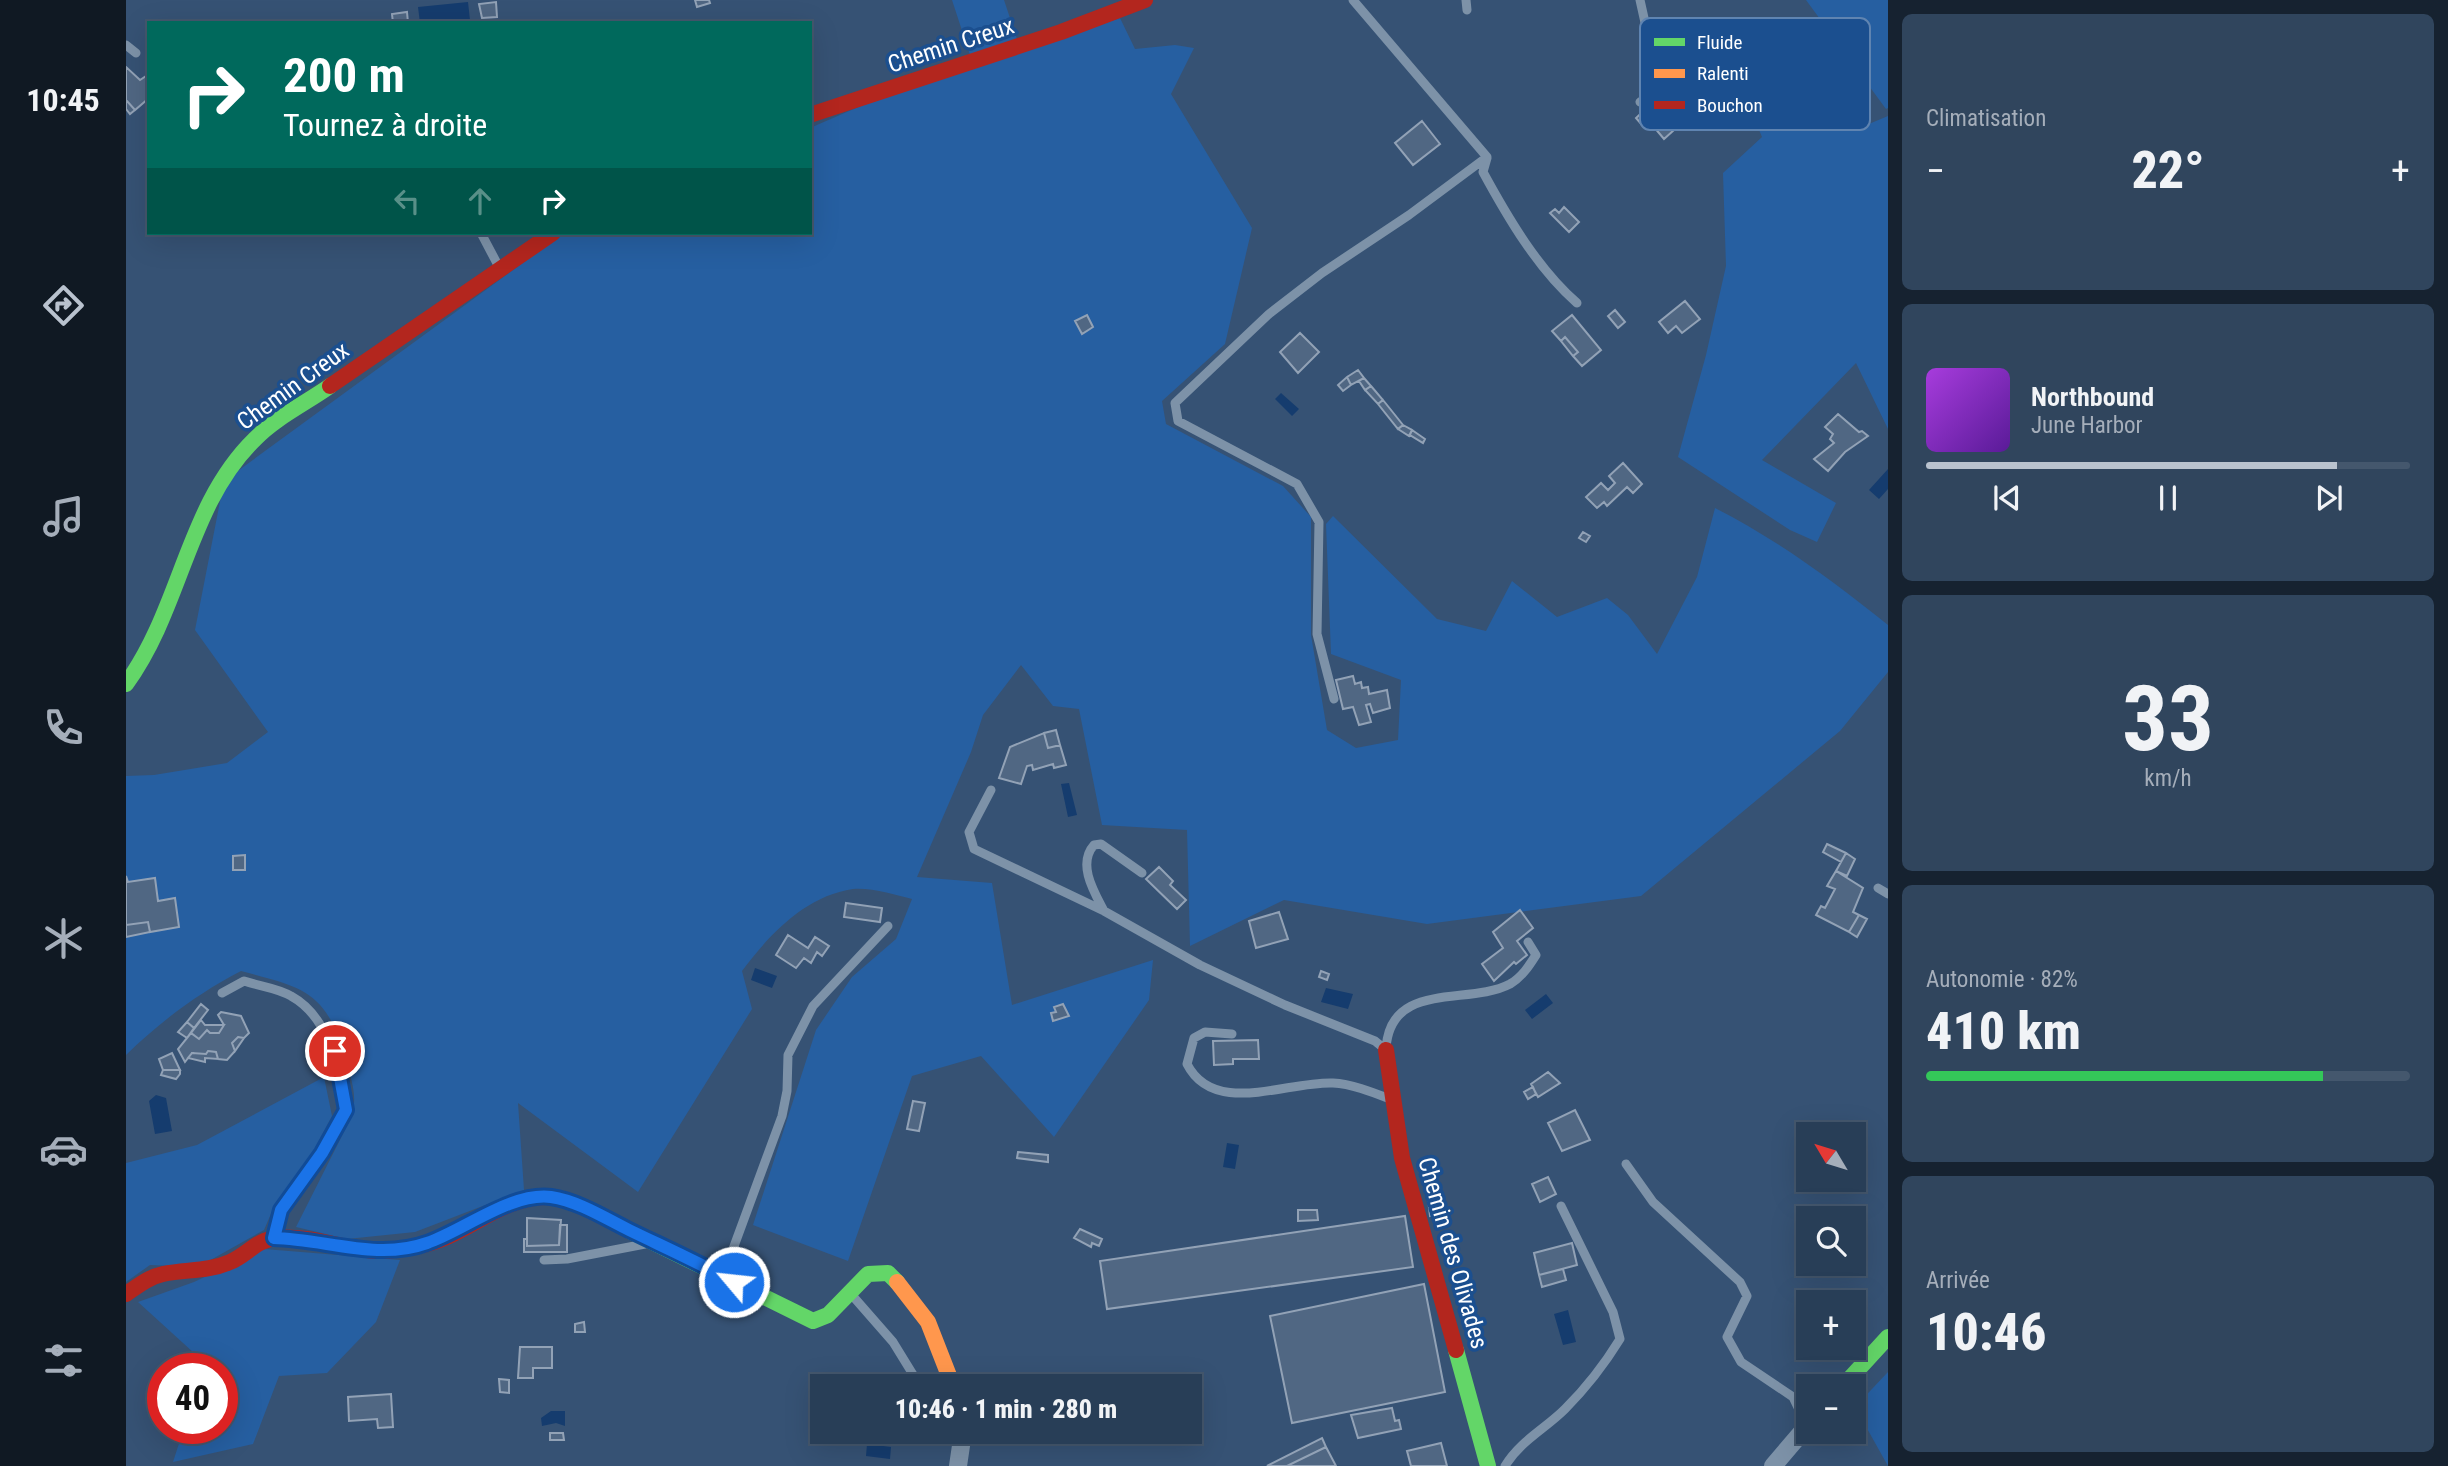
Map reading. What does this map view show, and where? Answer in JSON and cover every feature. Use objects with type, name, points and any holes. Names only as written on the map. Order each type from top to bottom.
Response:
[{"type":"street","name":"Chemin Creux","points":[[812,114],[1061,32],[1145,0]]},
{"type":"street","name":"Chemin Creux","points":[[126,684],[145,661],[167,618],[209,501],[228,468],[256,438],[550,235]]},
{"type":"street","name":"Chemin des Olivades","points":[[1386,1050],[1391,1099],[1402,1158],[1488,1466]]},
{"type":"street","points":[[126,1294],[146,1280],[163,1273],[206,1271],[233,1261],[255,1244],[274,1238],[298,1238],[377,1251],[403,1248],[427,1244],[502,1209],[549,1197],[571,1202],[813,1321],[828,1315],[868,1274],[888,1273],[913,1298],[931,1329],[939,1359],[947,1374]]},
{"type":"street","points":[[1854,1374],[1888,1337]]},
{"type":"street","points":[[1773,1466],[1796,1438]]},
{"type":"street","points":[[958,1466],[961,1444]]},
{"type":"lane","points":[[1353,0],[1488,157]]},
{"type":"lane","points":[[1640,0],[1644,18]]},
{"type":"lane","points":[[126,45],[136,53]]},
{"type":"lane","points":[[1488,157],[1483,172],[1496,195],[1554,283],[1577,303]]},
{"type":"lane","points":[[1334,699],[1317,635],[1319,522],[1297,484],[1178,421],[1175,403],[1269,314],[1488,157]]},
{"type":"lane","points":[[482,235],[500,269]]},
{"type":"lane","points":[[991,790],[969,832],[974,849],[1104,911],[1200,965],[1285,1005],[1375,1041],[1386,1050]]},
{"type":"lane","points":[[1104,911],[1091,887],[1087,867],[1088,851],[1094,845],[1101,844],[1142,873]]},
{"type":"lane","points":[[1878,888],[1888,894]]},
{"type":"lane","points":[[712,1270],[723,1264],[733,1249],[782,1116],[787,1091],[788,1055],[813,1006],[888,926]]},
{"type":"lane","points":[[1386,1050],[1387,1034],[1395,1016],[1412,1006],[1444,996],[1496,989],[1512,983],[1526,970],[1535,955],[1528,942]]},
{"type":"lane","points":[[222,993],[244,981],[290,995],[309,1009],[335,1051],[346,1110],[322,1153],[281,1210],[274,1238]]},
{"type":"lane","points":[[1233,1034],[1205,1032],[1194,1038],[1187,1064],[1195,1078],[1206,1087],[1259,1092],[1332,1083],[1391,1099]]},
{"type":"lane","points":[[1626,1164],[1653,1202],[1740,1282],[1747,1296],[1727,1337],[1741,1362],[1793,1397],[1796,1403]]},
{"type":"lane","points":[[1505,1466],[1535,1432],[1563,1411],[1601,1369],[1620,1339],[1613,1312],[1561,1206]]},
{"type":"lane","points":[[544,1259],[567,1258],[654,1242]]},
{"type":"lane","points":[[849,1293],[893,1342],[913,1374]]},
{"type":"shaded area","points":[[952,0],[1004,0],[1017,39],[970,55]]},
{"type":"shaded area","points":[[1806,0],[1888,0],[1888,108],[1886,109],[1870,87],[1870,18],[1819,18]]},
{"type":"shaded area","points":[[468,2],[470,20],[420,21],[418,7]]},
{"type":"shaded area","points":[[1120,18],[1135,49],[1175,45],[1194,48],[1171,94],[1252,228],[1225,344],[1162,401],[1166,424],[1283,486],[1311,517],[1311,635],[1327,730],[1356,748],[1398,740],[1401,680],[1331,654],[1326,524],[1333,516],[1437,619],[1486,631],[1512,581],[1557,617],[1607,598],[1628,615],[1657,654],[1697,577],[1715,508],[1804,562],[1888,625],[1888,672],[1840,731],[1641,896],[1427,924],[1284,900],[1190,946],[1187,830],[1102,825],[1079,709],[1053,706],[1021,665],[983,715],[971,752],[917,877],[992,883],[1012,1005],[1153,960],[1149,1000],[1054,1137],[981,1056],[912,1076],[848,1261],[753,1225],[816,1030],[852,977],[896,939],[912,899],[875,890],[853,889],[819,900],[790,919],[764,944],[742,971],[752,1009],[638,1192],[518,1103],[524,1190],[415,1232],[347,1239],[296,1227],[351,1118],[354,1103],[352,1083],[339,1038],[321,1006],[297,988],[241,971],[180,1009],[126,1055],[126,776],[154,775],[227,763],[268,732],[195,630],[224,481],[557,238],[564,235],[812,235],[812,127],[879,98]]},
{"type":"shaded area","points":[[1888,116],[1888,429],[1856,363],[1762,460],[1836,503],[1817,542],[1790,530],[1678,457],[1706,355],[1726,266],[1723,173],[1762,137],[1759,130],[1870,130],[1870,124]]},
{"type":"shaded area","points":[[1281,393],[1299,409],[1292,416],[1275,399]]},
{"type":"shaded area","points":[[1888,469],[1888,489],[1879,499],[1869,490]]},
{"type":"shaded area","points":[[1069,783],[1077,815],[1068,817],[1061,784]]},
{"type":"shaded area","points":[[755,968],[777,976],[772,988],[751,980]]},
{"type":"shaded area","points":[[1326,988],[1353,994],[1348,1009],[1321,1002]]},
{"type":"shaded area","points":[[1546,994],[1553,1003],[1532,1019],[1525,1010]]},
{"type":"shaded area","points":[[324,1077],[332,1116],[301,1174],[273,1209],[264,1230],[198,1267],[150,1265],[126,1282],[126,1163],[197,1145]]},
{"type":"shaded area","points":[[156,1095],[166,1098],[172,1131],[155,1134],[149,1101]]},
{"type":"shaded area","points":[[1227,1143],[1239,1145],[1235,1169],[1223,1167]]},
{"type":"shaded area","points":[[264,1249],[400,1260],[376,1322],[327,1373],[279,1376],[253,1444],[173,1462],[179,1444],[238,1444],[238,1353],[194,1353],[138,1302],[194,1282]]},
{"type":"shaded area","points":[[1568,1310],[1576,1342],[1563,1345],[1554,1314]]},
{"type":"shaded area","points":[[1888,1372],[1888,1466],[1866,1427],[1866,1395]]},
{"type":"shaded area","points":[[551,1411],[565,1411],[565,1426],[556,1423],[542,1426],[541,1418]]},
{"type":"shaded area","points":[[867,1444],[891,1447],[890,1459],[866,1456]]},
{"type":"building","points":[[695,0],[709,0],[710,3],[697,7]]},
{"type":"building","points":[[496,2],[497,17],[482,18],[479,4]]},
{"type":"building","points":[[407,12],[408,21],[393,21],[392,14]]},
{"type":"building","points":[[126,67],[140,80],[147,75],[147,100],[135,110],[126,100]]},
{"type":"building","points":[[126,100],[135,110],[130,114],[126,109]]},
{"type":"building","points":[[1422,121],[1440,144],[1413,165],[1395,143]]},
{"type":"building","points":[[1656,130],[1674,130],[1664,139]]},
{"type":"building","points":[[1564,207],[1579,222],[1569,232],[1550,213],[1555,209],[1559,213]]},
{"type":"building","points":[[1685,301],[1700,319],[1682,333],[1676,326],[1668,333],[1659,322]]},
{"type":"building","points":[[1615,310],[1625,322],[1618,328],[1608,316]]},
{"type":"building","points":[[1087,315],[1093,327],[1082,334],[1075,321]]},
{"type":"building","points":[[1572,315],[1601,350],[1582,366],[1573,356],[1578,352],[1565,337],[1561,341],[1552,331]]},
{"type":"building","points":[[1300,333],[1319,352],[1298,373],[1280,352]]},
{"type":"building","points":[[1565,337],[1578,352],[1573,356],[1561,341]]},
{"type":"building","points":[[1358,370],[1364,378],[1351,385],[1347,377]]},
{"type":"building","points":[[1347,377],[1351,385],[1343,391],[1338,385]]},
{"type":"building","points":[[1364,378],[1371,386],[1365,390],[1359,381]]},
{"type":"building","points":[[1371,386],[1383,400],[1378,404],[1365,390]]},
{"type":"building","points":[[1383,400],[1403,425],[1398,429],[1378,404]]},
{"type":"building","points":[[1838,414],[1868,436],[1845,452],[1828,471],[1814,459],[1834,443],[1830,439],[1833,434],[1825,427]]},
{"type":"building","points":[[1403,425],[1412,430],[1409,436],[1398,429]]},
{"type":"building","points":[[1412,430],[1425,439],[1423,443],[1410,435]]},
{"type":"building","points":[[1623,463],[1642,484],[1633,493],[1627,487],[1607,506],[1604,502],[1597,508],[1586,497],[1601,483],[1608,490],[1615,483],[1609,476]]},
{"type":"building","points":[[1583,532],[1590,536],[1586,542],[1579,538]]},
{"type":"building","points":[[1353,676],[1355,684],[1361,682],[1362,688],[1368,687],[1369,694],[1387,690],[1390,708],[1373,713],[1370,704],[1366,705],[1371,722],[1359,725],[1353,707],[1343,709],[1336,680]]},
{"type":"building","points":[[1056,730],[1060,745],[1048,748],[1044,733]]},
{"type":"building","points":[[1044,733],[1048,748],[1060,745],[1066,765],[1054,768],[1053,764],[1033,770],[1032,765],[1027,766],[1021,784],[999,778],[1010,747]]},
{"type":"building","points":[[1827,844],[1846,853],[1841,862],[1823,852]]},
{"type":"building","points":[[1846,853],[1855,859],[1847,876],[1836,871]]},
{"type":"building","points":[[245,855],[245,870],[233,870],[233,856]]},
{"type":"building","points":[[1159,867],[1173,881],[1170,885],[1186,900],[1177,909],[1146,879]]},
{"type":"building","points":[[1836,871],[1863,888],[1853,912],[1859,915],[1849,932],[1816,915],[1821,906],[1825,908],[1835,889],[1827,886]]},
{"type":"building","points":[[126,876],[128,882],[155,878],[158,901],[175,898],[179,927],[150,932],[148,922],[126,925]]},
{"type":"building","points":[[846,903],[882,908],[880,922],[844,917]]},
{"type":"building","points":[[1520,910],[1533,928],[1517,941],[1527,955],[1516,964],[1514,962],[1494,981],[1482,964],[1503,948],[1493,932]]},
{"type":"building","points":[[1279,912],[1288,939],[1256,948],[1249,921]]},
{"type":"building","points":[[1859,915],[1867,919],[1857,937],[1849,932]]},
{"type":"building","points":[[148,922],[150,932],[126,937],[126,925]]},
{"type":"building","points":[[788,935],[808,948],[815,937],[829,946],[822,956],[817,952],[811,963],[804,958],[796,968],[776,955]]},
{"type":"building","points":[[1321,971],[1329,974],[1327,980],[1319,977]]},
{"type":"building","points":[[201,1004],[208,1010],[194,1028],[187,1022]]},
{"type":"building","points":[[1063,1004],[1069,1016],[1053,1021],[1051,1013],[1056,1012],[1054,1007]]},
{"type":"building","points":[[221,1012],[241,1016],[249,1033],[244,1038],[238,1037],[232,1043],[235,1051],[227,1060],[218,1059],[216,1052],[208,1051],[206,1054],[192,1053],[185,1062],[178,1049],[191,1033],[199,1039],[207,1030],[210,1033],[219,1033],[224,1025],[218,1015]]},
{"type":"building","points":[[201,1020],[205,1025],[224,1025],[219,1033],[210,1033],[207,1030],[199,1039],[191,1033]]},
{"type":"building","points":[[187,1022],[194,1028],[187,1038],[178,1032]]},
{"type":"building","points":[[238,1037],[244,1038],[235,1051],[232,1043]]},
{"type":"building","points":[[1258,1040],[1259,1059],[1233,1059],[1233,1064],[1214,1065],[1213,1041]]},
{"type":"building","points":[[208,1051],[216,1052],[218,1059],[205,1058],[205,1062],[188,1058],[192,1053],[206,1054]]},
{"type":"building","points":[[172,1053],[180,1070],[163,1070],[159,1059]]},
{"type":"building","points":[[163,1070],[180,1070],[180,1074],[176,1079],[161,1075]]},
{"type":"building","points":[[1548,1072],[1560,1083],[1538,1097],[1531,1084]]},
{"type":"building","points":[[1533,1087],[1536,1094],[1528,1099],[1524,1092]]},
{"type":"building","points":[[913,1101],[925,1103],[919,1131],[907,1129]]},
{"type":"building","points":[[1575,1110],[1590,1140],[1562,1151],[1548,1123]]},
{"type":"building","points":[[1018,1152],[1048,1155],[1048,1162],[1017,1158]]},
{"type":"building","points":[[1548,1177],[1556,1194],[1540,1202],[1532,1184]]},
{"type":"building","points":[[1439,1196],[1445,1212],[1430,1216],[1428,1199]]},
{"type":"building","points":[[1298,1210],[1317,1210],[1318,1220],[1298,1221]]},
{"type":"building","points":[[1405,1216],[1413,1267],[1107,1309],[1100,1261]]},
{"type":"building","points":[[527,1218],[561,1220],[559,1245],[527,1246]]},
{"type":"building","points":[[560,1225],[567,1225],[567,1252],[524,1252],[524,1239],[527,1239],[527,1246],[559,1245]]},
{"type":"building","points":[[1080,1229],[1102,1239],[1099,1246],[1092,1243],[1091,1247],[1074,1238]]},
{"type":"building","points":[[1572,1243],[1577,1265],[1539,1275],[1534,1253]]},
{"type":"building","points":[[1563,1269],[1566,1280],[1542,1287],[1539,1275]]},
{"type":"building","points":[[1424,1284],[1445,1392],[1292,1423],[1270,1316]]},
{"type":"building","points":[[584,1322],[585,1332],[575,1332],[575,1324]]},
{"type":"building","points":[[520,1347],[552,1347],[552,1368],[533,1368],[533,1378],[518,1378]]},
{"type":"building","points":[[499,1379],[509,1380],[509,1393],[500,1392]]},
{"type":"building","points":[[391,1394],[393,1427],[378,1428],[377,1419],[349,1421],[348,1397]]},
{"type":"building","points":[[1392,1408],[1395,1421],[1399,1420],[1401,1429],[1358,1438],[1351,1415]]},
{"type":"building","points":[[550,1433],[563,1433],[564,1440],[550,1440]]},
{"type":"building","points":[[1322,1438],[1326,1447],[1287,1466],[1267,1466]]},
{"type":"building","points":[[1441,1443],[1447,1466],[1411,1466],[1407,1451]]},
{"type":"building","points":[[1326,1447],[1336,1466],[1287,1466]]},
{"type":"traffic: fast","points":[[126,684],[145,654],[199,525],[232,465],[272,424],[330,386]]},
{"type":"traffic: fast","points":[[630,1231],[813,1321],[828,1315],[868,1274],[888,1273],[897,1282]]},
{"type":"traffic: fast","points":[[1854,1374],[1888,1337]]},
{"type":"traffic: fast","points":[[1456,1350],[1488,1466]]},
{"type":"traffic: slow","points":[[897,1282],[928,1322],[948,1374]]},
{"type":"traffic: jam","points":[[812,114],[1061,32],[1145,0]]},
{"type":"traffic: jam","points":[[330,386],[550,235]]},
{"type":"traffic: jam","points":[[1386,1050],[1402,1158],[1456,1350]]},
{"type":"traffic: jam","points":[[126,1294],[158,1275],[222,1265],[269,1239],[301,1238],[351,1248],[394,1250],[438,1240],[498,1210],[530,1199],[546,1197],[566,1201],[630,1231]]},
{"type":"route","points":[[335,1051],[346,1110],[322,1153],[281,1210],[274,1238],[298,1238],[377,1251],[403,1248],[427,1244],[490,1213],[531,1199],[549,1197],[571,1202],[734,1282]]}]
